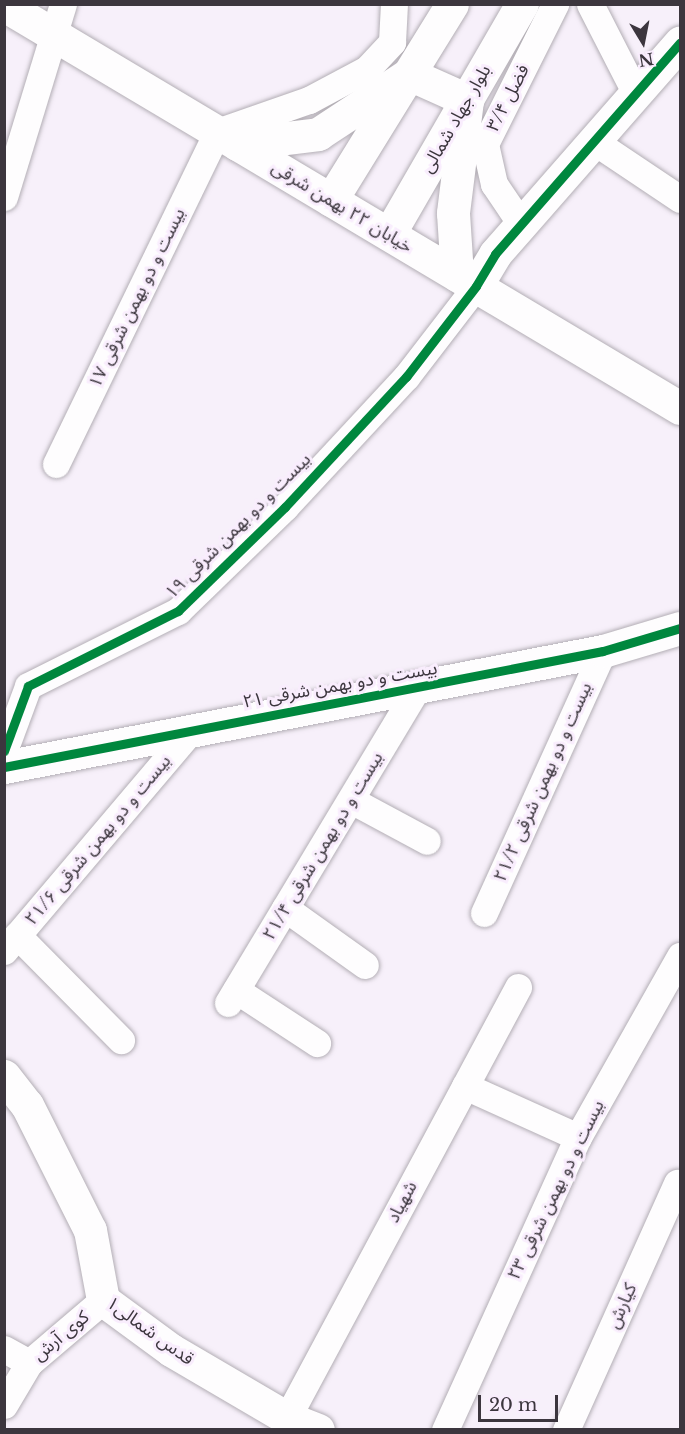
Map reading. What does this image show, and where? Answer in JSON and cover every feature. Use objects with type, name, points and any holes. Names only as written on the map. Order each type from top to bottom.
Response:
[{"type":"main road","points":[[331,200],[452,4]]},
{"type":"main road","name":"بلوار جهاد شمالی","points":[[389,234],[522,4]]},
{"type":"main road","name":"خیابان ۲۲ بهمن شرقی","points":[[4,5],[59,20],[227,138],[681,408]]},
{"type":"main road","points":[[466,280],[495,254],[592,140],[681,43]]},
{"type":"main road","points":[[227,138],[318,134],[409,74]]},
{"type":"main road","points":[[409,74],[467,100],[453,213],[466,280]]},
{"type":"main road","name":"بیست و دو بهمن شرقی ۲۱","points":[[4,767],[603,651],[681,628]]},
{"type":"main road","name":"قدس شمالی۱","points":[[4,1076],[27,1105],[90,1230],[103,1300],[171,1350],[287,1418],[318,1430]]},
{"type":"street","points":[[227,138],[309,100],[367,69],[392,42],[394,4]]},
{"type":"street","name":"فضل ۳/۴","points":[[521,224],[494,184],[485,144],[555,4]]},
{"type":"street","points":[[590,4],[635,92]]},
{"type":"street","points":[[4,197],[59,20]]},
{"type":"street","name":"بیست و دو بهمن شرقی ۱۷","points":[[56,464],[227,138]]},
{"type":"street","points":[[592,140],[681,199]]},
{"type":"street","name":"بیست و دو بهمن شرقی ۱۹","points":[[4,751],[28,686],[178,611],[285,507],[406,376],[466,280]]},
{"type":"street","name":"بیست و دو بهمن شرقی ۲۱/۲","points":[[484,913],[603,651]]},
{"type":"street","name":"بیست و دو بهمن شرقی ۲۱/۴","points":[[317,1043],[232,997],[417,688]]},
{"type":"street","name":"بیست و دو بهمن شرقی ۲۱/۶","points":[[11,943],[192,729]]},
{"type":"street","points":[[351,800],[427,841]]},
{"type":"street","points":[[285,909],[365,965]]},
{"type":"street","points":[[11,943],[121,1040]]},
{"type":"street","name":"بیست و دو بهمن شرقی ۲۳","points":[[445,1430],[578,1137],[681,956]]},
{"type":"street","name":"شهیاد","points":[[287,1418],[518,987]]},
{"type":"street","points":[[465,1086],[578,1137]]},
{"type":"street","name":"کیارش","points":[[566,1430],[677,1183]]},
{"type":"street","name":"کوی آرش","points":[[4,1405],[28,1363],[103,1300]]},
{"type":"street","points":[[4,1349],[28,1363]]},
{"type":"cycle path","points":[[4,751],[28,686],[178,611],[285,507],[406,377],[476,286],[495,254],[680,43]]},
{"type":"cycle path","points":[[4,767],[603,651],[680,628]]}]
